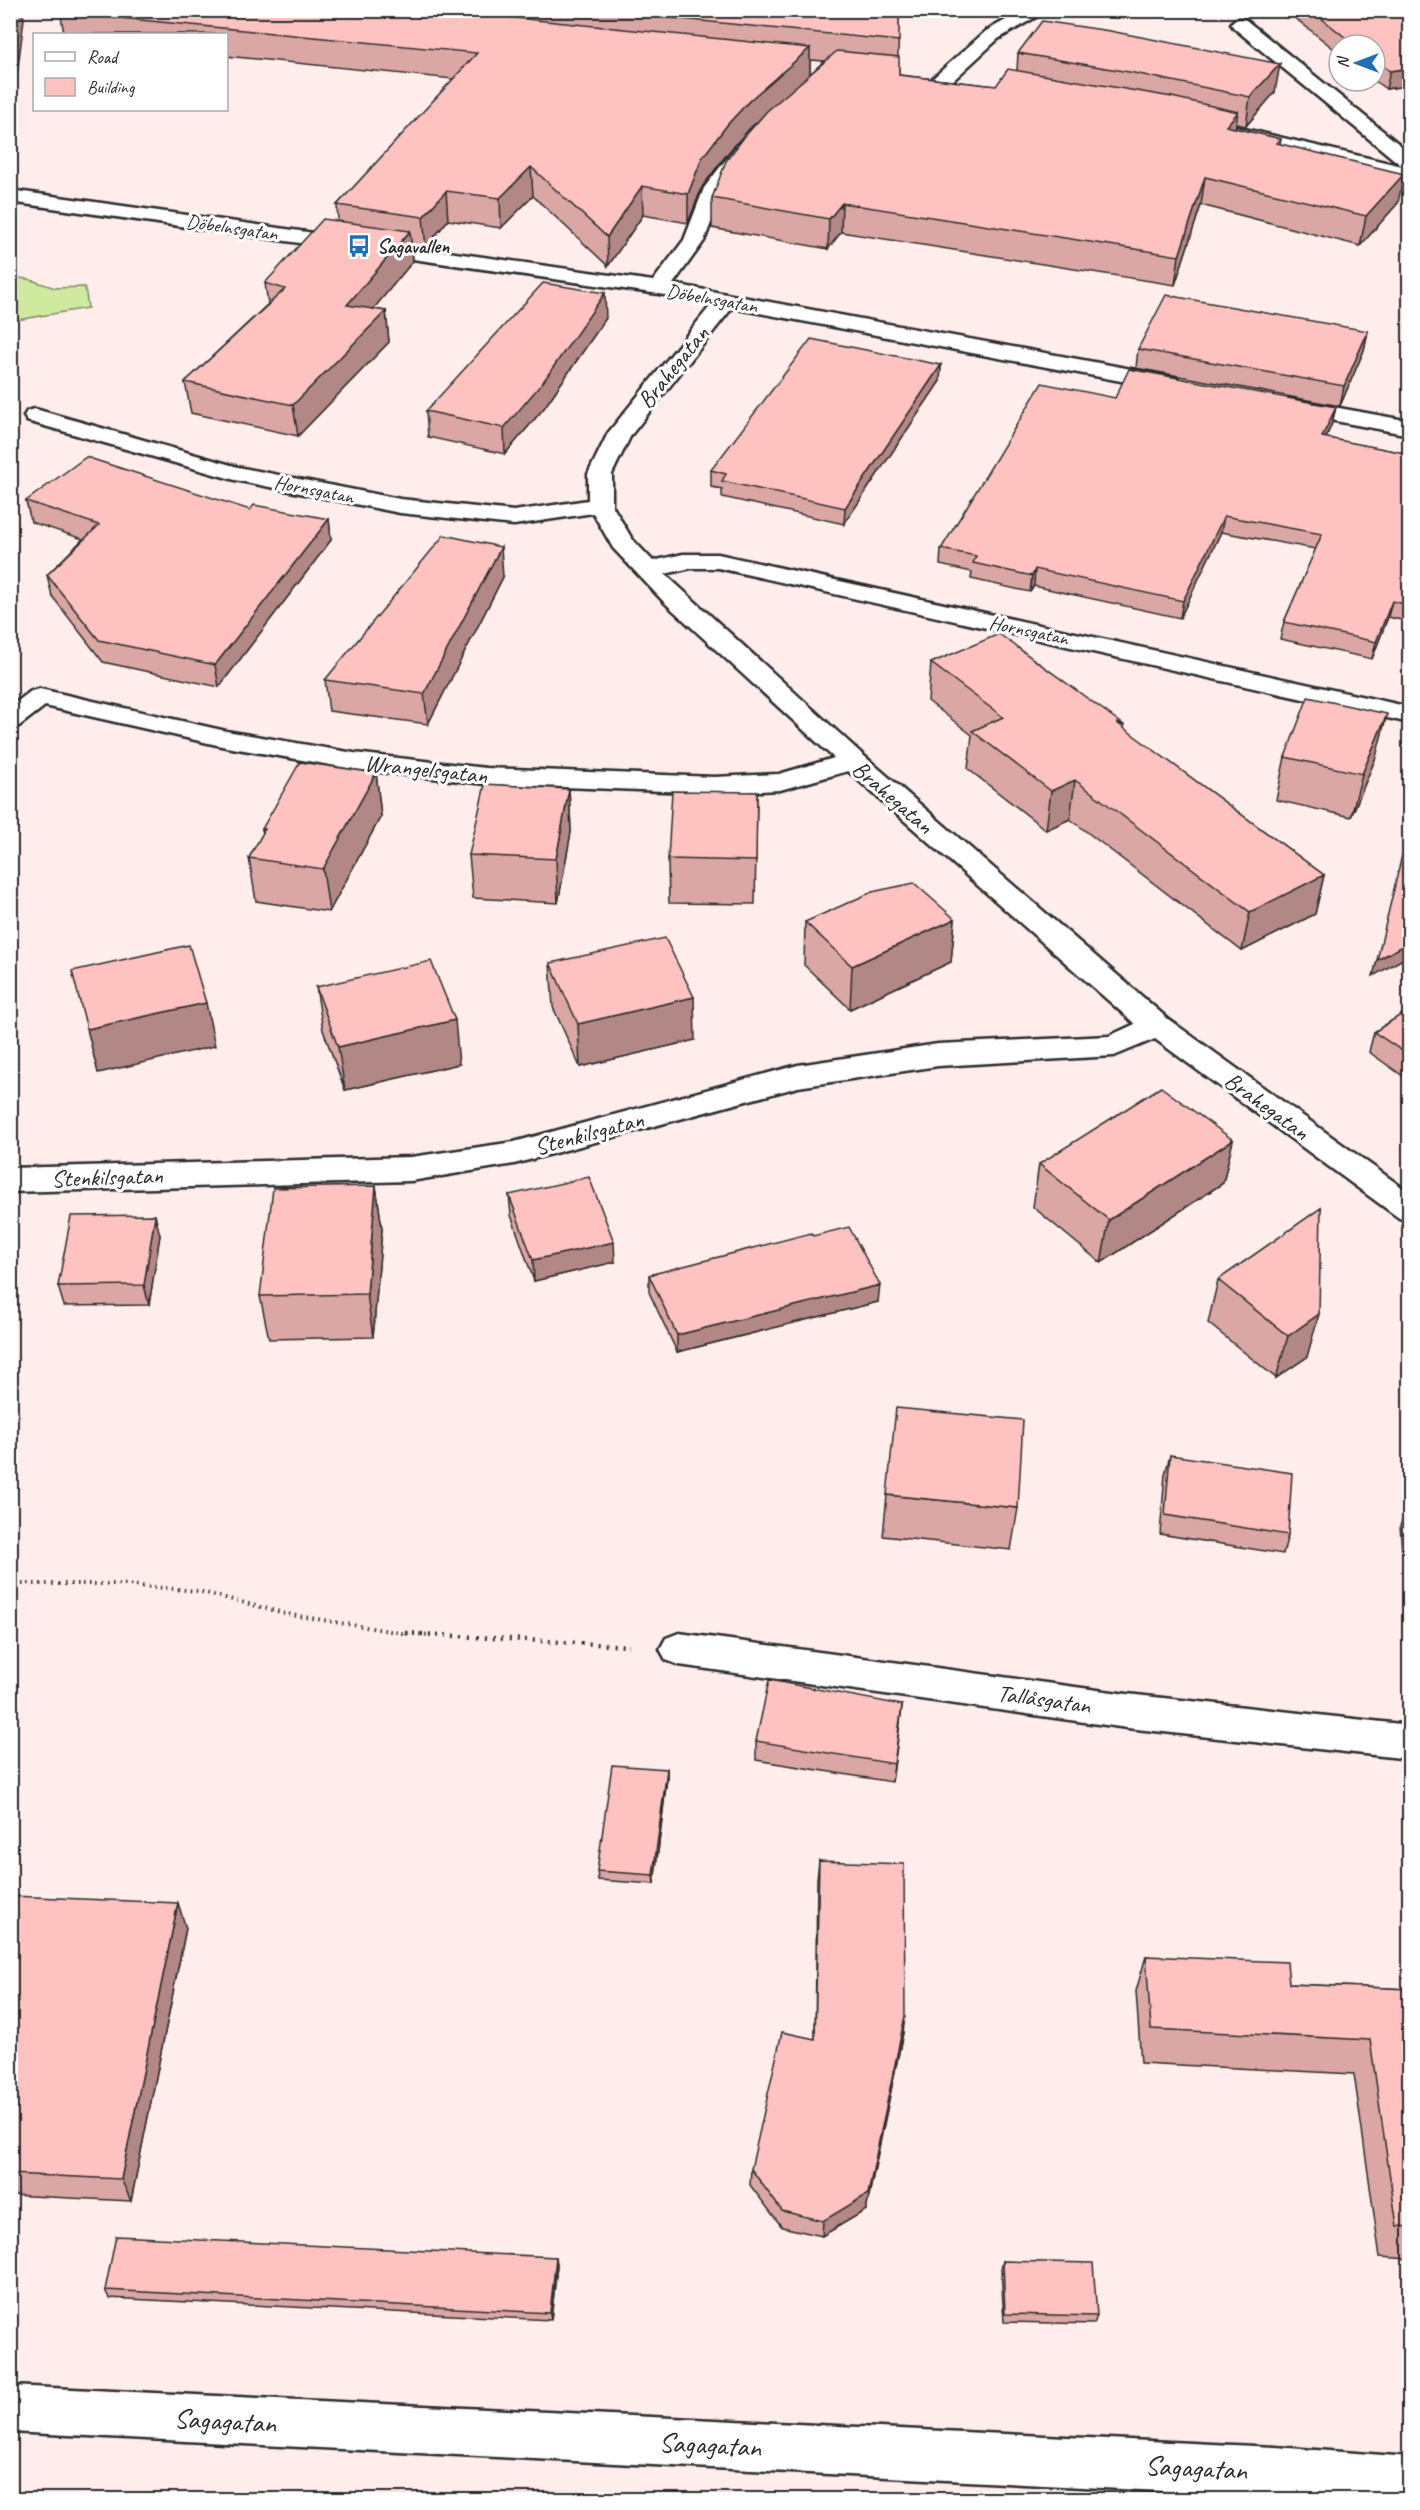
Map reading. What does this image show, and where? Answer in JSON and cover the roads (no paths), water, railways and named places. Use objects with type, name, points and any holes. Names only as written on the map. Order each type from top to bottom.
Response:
[{"type":"street","points":[[940,82],[992,35],[1039,10]]},
{"type":"street","points":[[1240,24],[1410,163]]},
{"type":"street","points":[[918,80],[969,84]]},
{"type":"street","points":[[1214,128],[1410,174]]},
{"type":"street","points":[[659,288],[694,242],[714,188],[758,134]]},
{"type":"street","name":"Döbelnsgatan","points":[[10,196],[659,288],[1186,386]]},
{"type":"street","name":"Brahegatan","points":[[727,300],[620,433],[600,474],[600,505],[622,543],[674,597],[853,762],[1157,1026],[1406,1203]]},
{"type":"street","points":[[1268,402],[1410,428]]},
{"type":"street","name":"Hornsgatan","points":[[35,416],[235,473],[400,506],[514,518],[600,505]]},
{"type":"street","name":"Hornsgatan","points":[[649,571],[673,562],[690,559],[718,561],[1410,715]]},
{"type":"street","name":"Wrangelsgatan","points":[[10,720],[39,697],[226,739],[354,762],[486,776],[714,785],[780,782],[853,762]]},
{"type":"street","name":"Stenkilsgatan","points":[[10,1180],[411,1169],[514,1153],[798,1076],[938,1055],[1113,1046],[1157,1026]]},
{"type":"street","name":"Tallåsgatan","points":[[679,1649],[1127,1711],[1410,1742]]},
{"type":"street","name":"Sagagatan","points":[[10,2409],[1275,2471],[1410,2481]]},
{"type":"place","name":"Sagavallen","points":[[359,246]]}]
